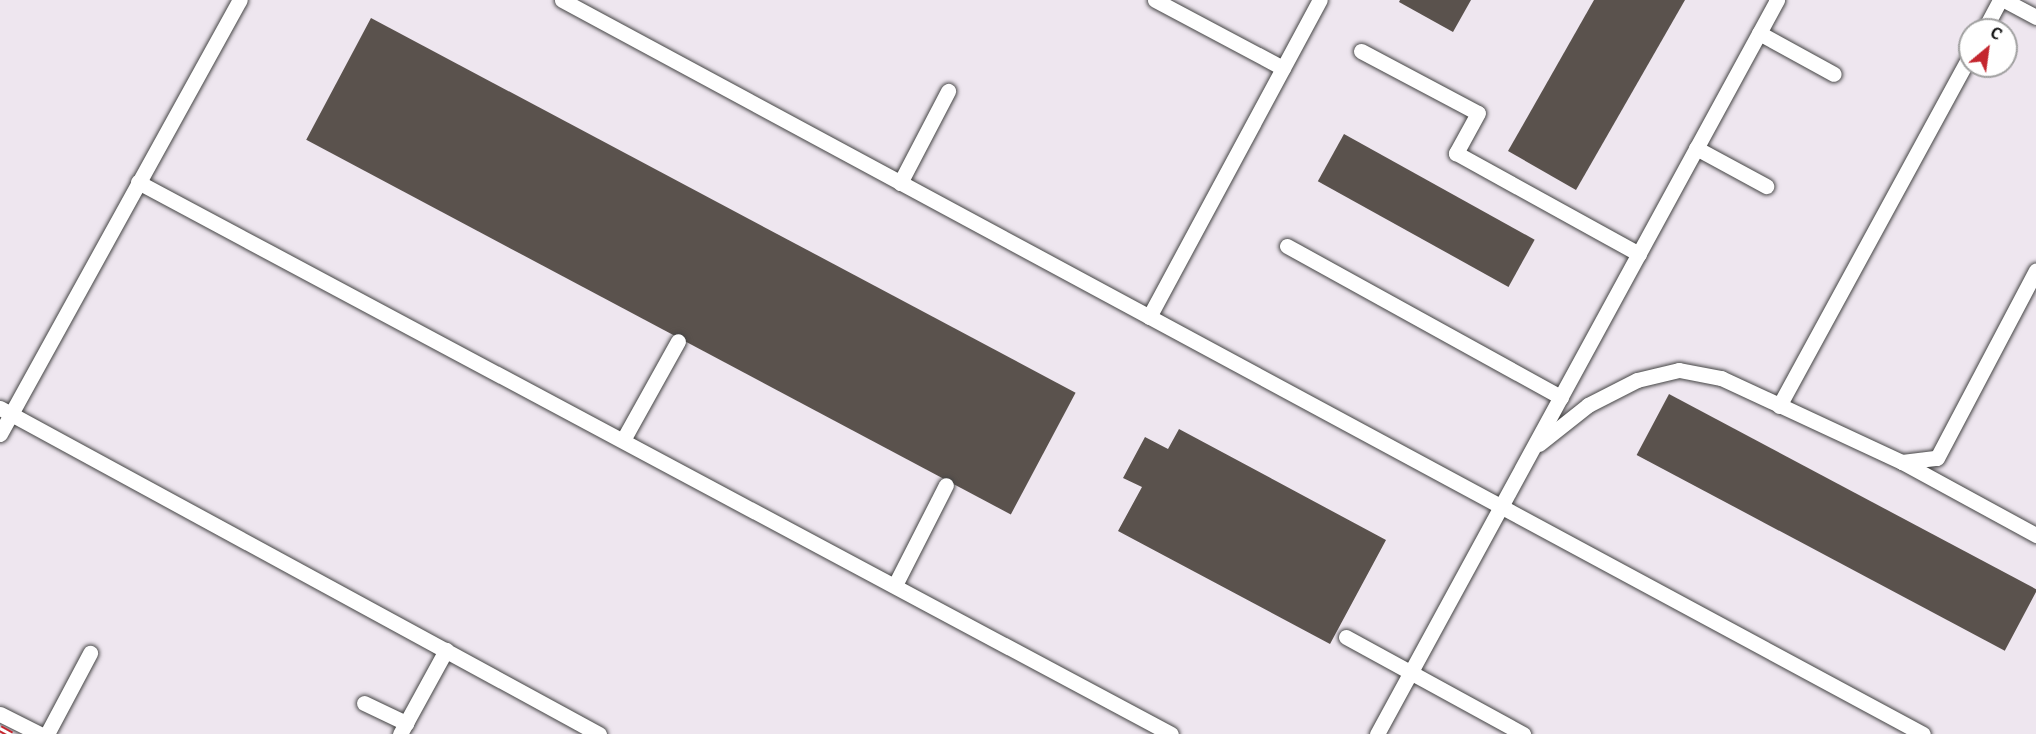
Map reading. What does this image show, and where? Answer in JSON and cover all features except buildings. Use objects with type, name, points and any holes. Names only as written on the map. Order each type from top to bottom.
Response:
[{"type":"lane","points":[[0,434],[5,411],[240,0]]},
{"type":"lane","points":[[562,0],[578,4],[900,183],[1923,734]]},
{"type":"lane","points":[[1155,0],[1283,68]]},
{"type":"lane","points":[[1149,317],[1320,0]]},
{"type":"lane","points":[[1377,734],[1777,0]]},
{"type":"lane","points":[[1991,18],[2002,0],[2036,17]]},
{"type":"lane","points":[[1759,33],[1834,74]]},
{"type":"lane","points":[[1361,51],[1478,113],[1456,153],[1639,254]]},
{"type":"lane","points":[[1779,406],[1958,78]]},
{"type":"lane","points":[[900,183],[948,91]]},
{"type":"lane","points":[[1696,148],[1766,186]]},
{"type":"lane","points":[[138,182],[1172,734]]},
{"type":"lane","points":[[1287,246],[1561,397]]},
{"type":"lane","points":[[1902,462],[1937,458],[2036,270]]},
{"type":"lane","points":[[623,440],[678,341]]},
{"type":"lane","points":[[1532,450],[1588,405],[1636,380],[1679,370],[1721,378],[1902,462],[2036,535]]},
{"type":"lane","points":[[5,411],[599,734]]},
{"type":"lane","points":[[895,585],[946,485]]},
{"type":"lane","points":[[1347,637],[1410,674],[1523,734]]},
{"type":"lane","points":[[364,703],[403,729],[446,650]]},
{"type":"lane","points":[[47,734],[90,652]]},
{"type":"lane","points":[[0,714],[40,734]]},
{"type":"shaded area","points":[[0,0],[2036,0],[2036,734],[0,734]]},
{"type":"railway","points":[[0,728],[11,734]]}]
